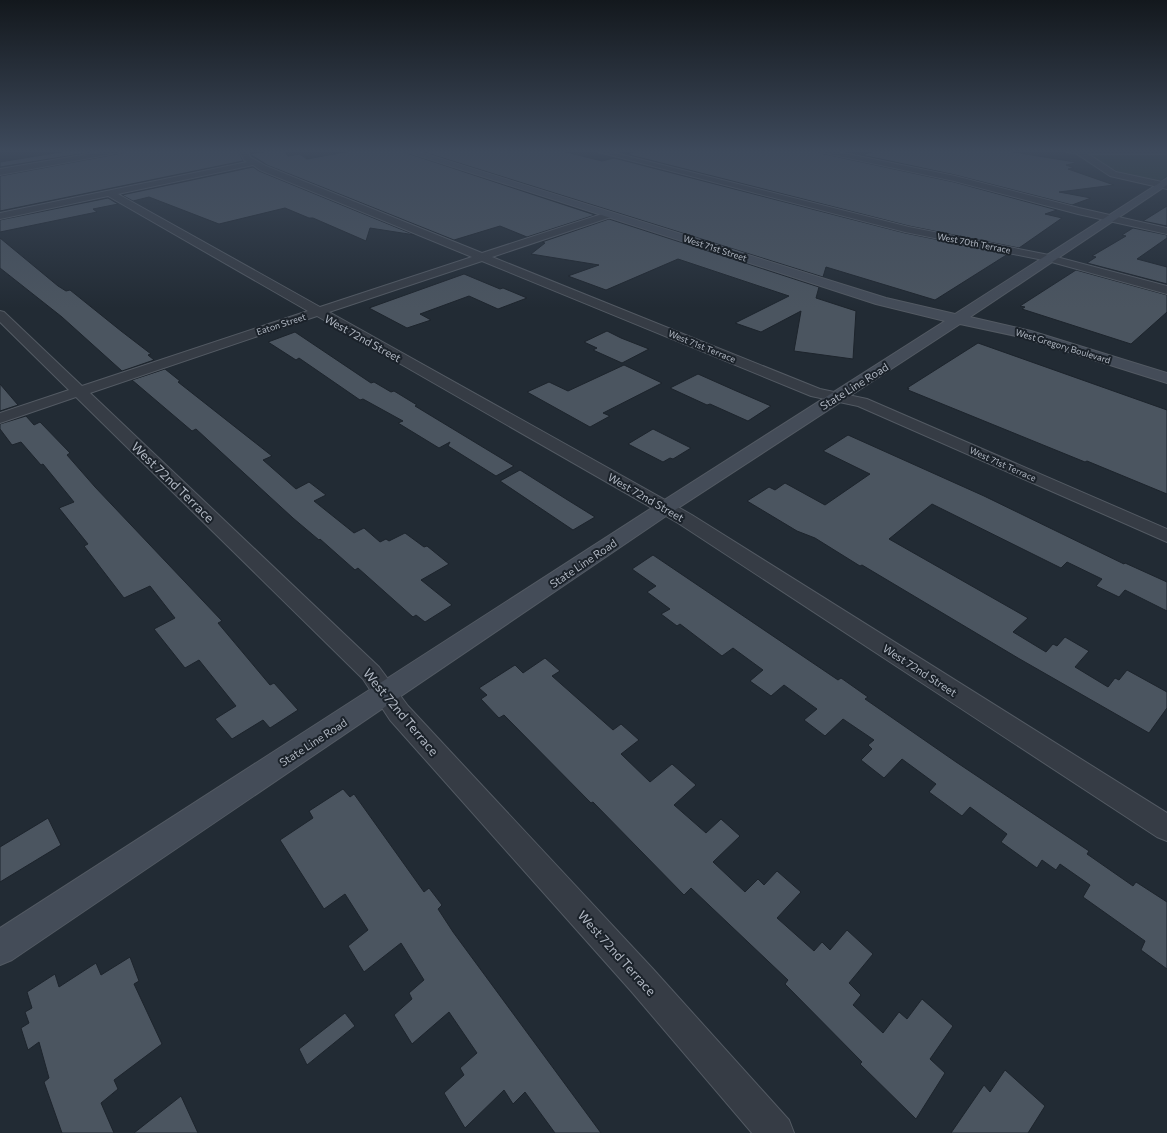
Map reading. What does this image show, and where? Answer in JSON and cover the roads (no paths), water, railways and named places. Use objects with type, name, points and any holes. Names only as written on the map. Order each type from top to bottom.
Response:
[{"type":"main road","name":"West 71st Street","points":[[570,203],[881,301],[927,314],[957,319]]},
{"type":"main road","name":"State Line Road","points":[[0,948],[665,508],[838,397],[1134,203]]},
{"type":"main road","name":"West Gregory Boulevard","points":[[957,319],[1026,334],[1167,378]]},
{"type":"street","points":[[0,216],[62,203]]},
{"type":"street","name":"West 72nd Street","points":[[125,203],[317,313],[665,508],[1167,828]]},
{"type":"street","name":"West 71st Terrace","points":[[349,203],[816,393],[862,402],[1167,536]]},
{"type":"street","name":"West 70th Terrace","points":[[803,203],[909,230],[1049,258],[1167,290]]},
{"type":"street","points":[[1051,203],[1167,231]]},
{"type":"street","name":"Eaton Street","points":[[0,418],[608,215]]},
{"type":"street","name":"West 72nd Terrace","points":[[0,316],[371,673],[399,713],[642,980],[776,1133]]}]
